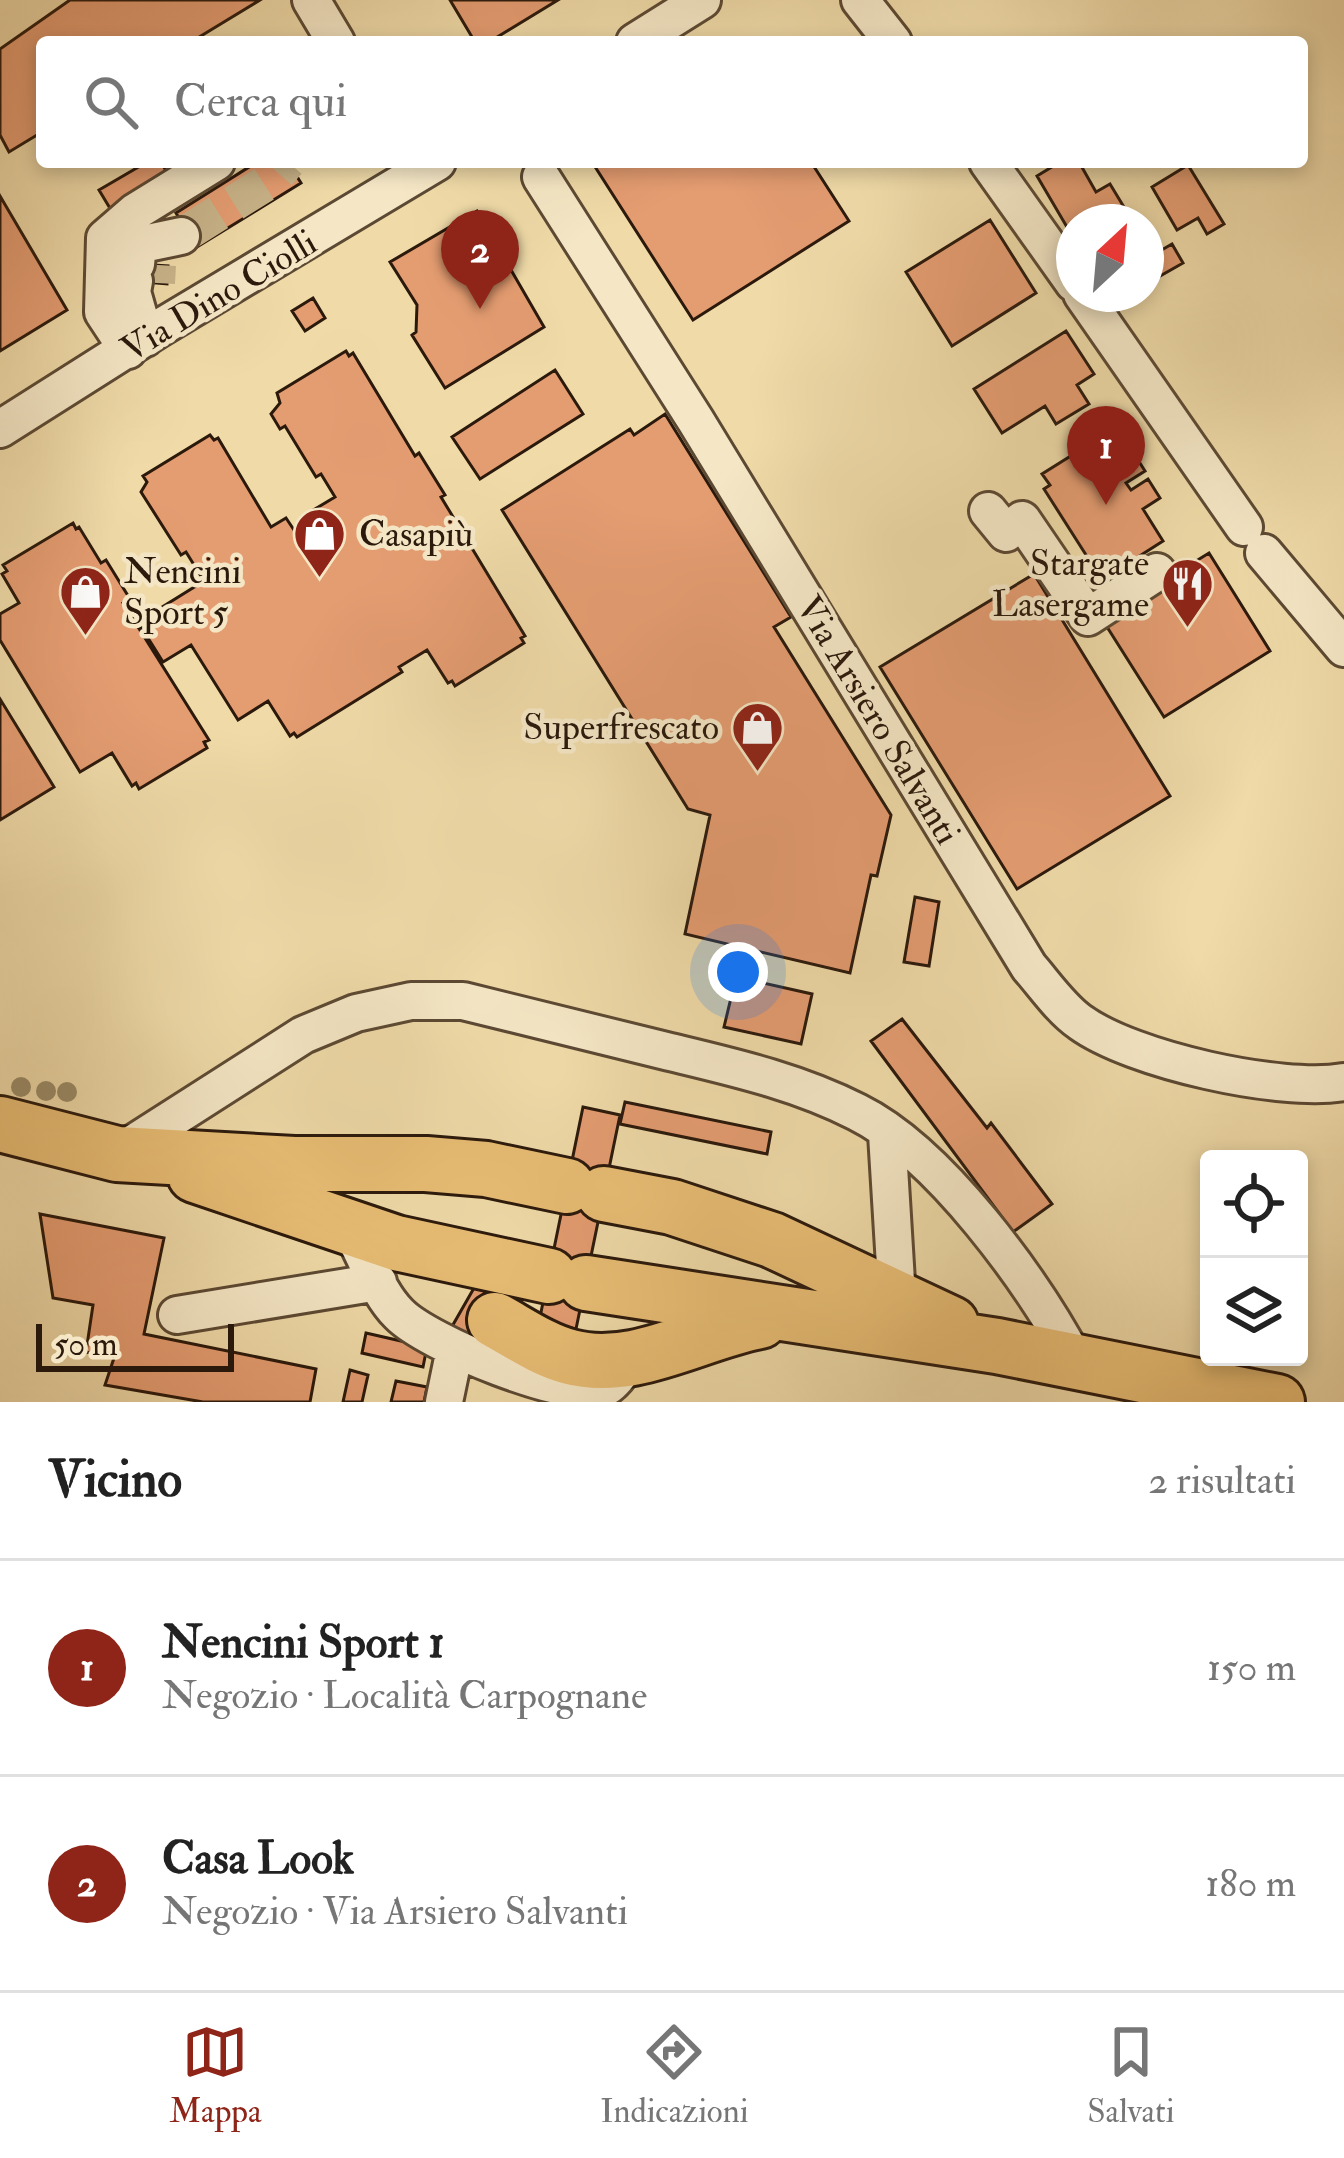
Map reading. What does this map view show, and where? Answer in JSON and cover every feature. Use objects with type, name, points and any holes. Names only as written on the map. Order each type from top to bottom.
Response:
[{"type":"highway","points":[[0,1124],[110,1152],[348,1246],[472,1324],[574,1358],[615,1382],[741,1324],[789,1316]]},
{"type":"highway","points":[[0,1143],[294,1164],[487,1169],[672,1207],[734,1226],[997,1346]]},
{"type":"highway","points":[[348,1246],[421,1250],[567,1280],[997,1346],[1276,1402]]},
{"type":"highway","points":[[1160,1381],[1221,1402]]},
{"type":"street","points":[[311,0],[332,36]]},
{"type":"street","points":[[644,36],[702,0]]},
{"type":"street","points":[[860,0],[888,36]]},
{"type":"street","points":[[146,338],[103,312],[105,238],[135,212],[206,168]]},
{"type":"street","name":"Via Dino Ciolli","points":[[0,429],[418,168]]},
{"type":"street","name":"Via Arsiero Salvanti","points":[[536,168],[721,461],[1028,967],[1078,1022],[1140,1053],[1278,1083],[1344,1082]]},
{"type":"street","points":[[992,168],[1056,258]]},
{"type":"street","points":[[146,338],[133,292],[158,250],[184,234]]},
{"type":"street","points":[[1095,312],[1254,540],[1344,648]]},
{"type":"street","points":[[988,511],[1006,533],[1022,520],[1088,617],[1157,572]]},
{"type":"street","points":[[110,1152],[303,1035],[356,1012],[412,1001],[463,1001],[781,1079],[861,1114],[923,1161],[976,1216],[1048,1312],[1076,1363]]},
{"type":"street","points":[[887,1133],[897,1298]]},
{"type":"street","points":[[177,1315],[348,1246]]},
{"type":"street","points":[[444,1402],[472,1324]]},
{"type":"building","points":[[70,0],[260,0],[201,36],[36,36],[36,136],[9,152],[0,135],[0,49]]},
{"type":"building","points":[[450,0],[558,0],[499,36],[471,36]]},
{"type":"building","points":[[137,168],[164,168],[169,176],[111,210],[99,190]]},
{"type":"building","points":[[247,168],[292,168],[301,183],[197,247],[176,213]]},
{"type":"building","points":[[596,168],[815,168],[849,221],[693,320]]},
{"type":"building","points":[[1050,168],[1082,168],[1096,192],[1110,184],[1122,204],[1056,204],[1056,208],[1037,176]]},
{"type":"building","points":[[1190,168],[1224,224],[1207,234],[1198,218],[1177,230],[1152,187]]},
{"type":"building","points":[[0,196],[67,310],[0,351]]},
{"type":"building","points":[[477,211],[544,327],[445,388],[412,335],[417,305],[390,262]]},
{"type":"building","points":[[990,220],[1036,293],[952,346],[906,272]]},
{"type":"building","points":[[1172,244],[1183,263],[1164,274],[1164,249]]},
{"type":"building","points":[[120,263],[168,266],[167,284],[119,280]]},
{"type":"building","points":[[313,298],[325,318],[305,331],[292,311]]},
{"type":"building","points":[[1066,331],[1094,374],[1077,385],[1089,404],[1056,424],[1045,406],[1002,433],[974,389]]},
{"type":"building","points":[[346,351],[349,356],[353,353],[415,456],[419,453],[525,636],[521,638],[524,643],[455,686],[448,683],[427,650],[399,667],[402,672],[297,737],[290,736],[268,701],[238,720],[191,645],[163,662],[138,622],[204,581],[186,552],[181,555],[141,492],[147,482],[143,476],[210,435],[218,438],[271,527],[286,518],[294,530],[308,521],[305,515],[335,497],[321,474],[316,477],[285,426],[280,429],[271,414],[280,403],[277,393]]},
{"type":"building","points":[[555,370],[583,414],[480,479],[452,437]]},
{"type":"building","points":[[665,414],[791,617],[774,627],[891,815],[877,876],[871,875],[850,973],[685,934],[710,815],[688,809],[502,510],[630,429],[634,435]]},
{"type":"building","points":[[1117,427],[1145,471],[1126,483],[1131,490],[1148,479],[1160,498],[1143,509],[1163,541],[1102,580],[1044,489],[1050,485],[1042,474]]},
{"type":"building","points":[[73,523],[101,563],[106,560],[130,599],[123,603],[209,740],[204,742],[207,748],[139,789],[136,783],[132,786],[112,753],[80,772],[0,640],[0,614],[19,603],[2,574],[7,571],[3,565]]},
{"type":"building","points":[[1209,553],[1270,651],[1164,717],[1102,619]]},
{"type":"building","points":[[1034,574],[1170,796],[1017,889],[880,667]]},
{"type":"building","points":[[0,699],[54,787],[0,820]]},
{"type":"building","points":[[915,897],[939,902],[929,966],[904,962]]},
{"type":"building","points":[[736,977],[812,994],[801,1044],[724,1027]]},
{"type":"building","points":[[902,1019],[987,1128],[991,1123],[1052,1204],[1013,1232],[871,1041]]},
{"type":"building","points":[[625,1102],[771,1132],[767,1154],[620,1124]]},
{"type":"building","points":[[583,1107],[620,1115],[576,1329],[539,1322]]},
{"type":"building","points":[[40,1214],[164,1238],[144,1334],[316,1369],[310,1402],[203,1402],[105,1385],[114,1358],[86,1352],[93,1305],[53,1298]]},
{"type":"building","points":[[478,1281],[508,1298],[480,1347],[450,1330]]},
{"type":"building","points":[[366,1333],[427,1347],[423,1367],[362,1353]]},
{"type":"building","points":[[350,1370],[368,1375],[362,1402],[343,1402]]},
{"type":"building","points":[[396,1381],[427,1387],[424,1402],[391,1402]]},
{"type":"tunnel","points":[[188,232],[283,168]]},
{"type":"tunnel","points":[[157,283],[158,265]]},
{"type":"place","name":"Casa Look","points":[[480,309]]},
{"type":"place","name":"Nencini Sport 1","points":[[1106,505]]},
{"type":"place","name":"Casapiù","points":[[320,580]]},
{"type":"place","name":"Stargate Lasergame","points":[[1188,630]]},
{"type":"place","name":"Nencini Sport 5","points":[[85,638]]},
{"type":"place","name":"Superfrescato","points":[[758,773]]}]
